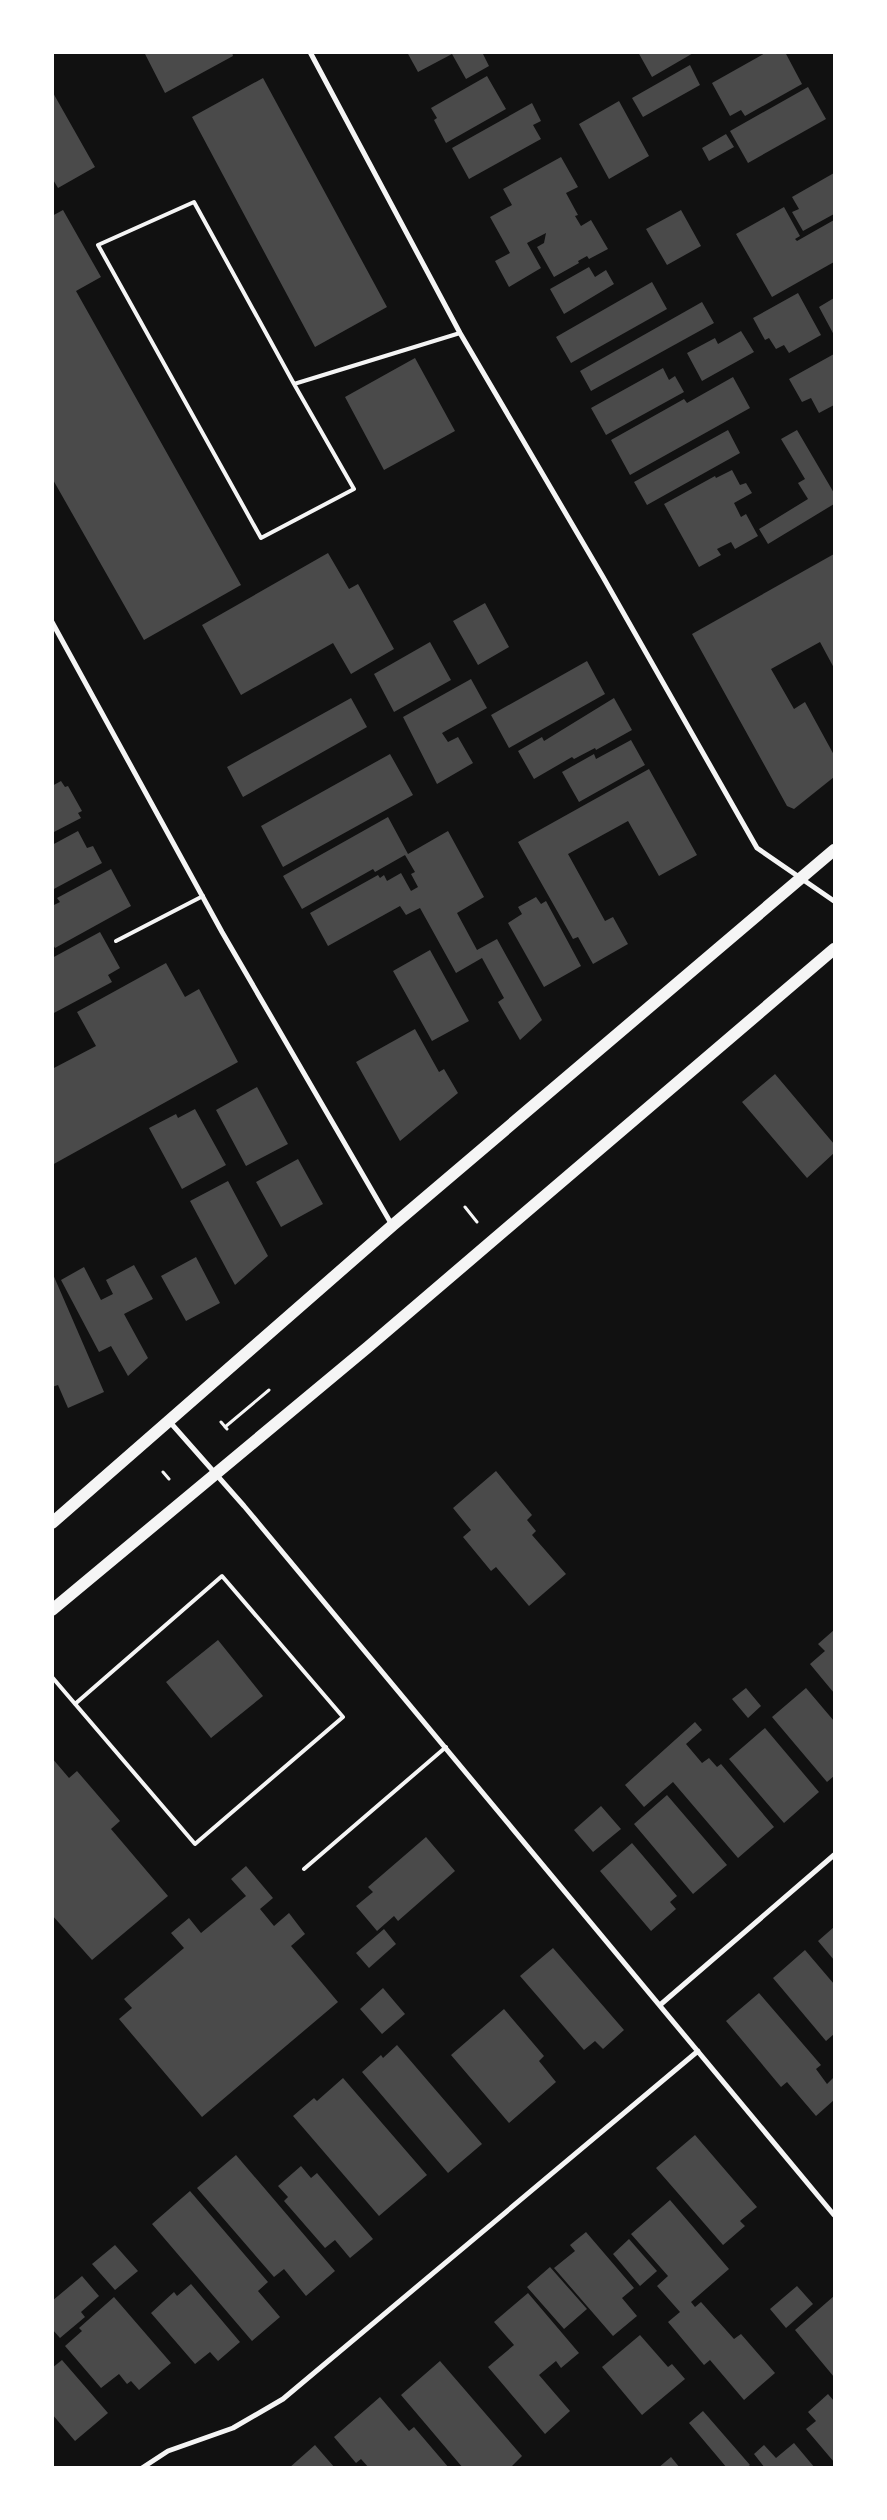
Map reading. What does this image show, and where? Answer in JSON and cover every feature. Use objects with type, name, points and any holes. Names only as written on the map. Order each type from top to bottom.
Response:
[{"type":"main road","points":[[52,1523],[393,1225],[834,850]]},
{"type":"main road","points":[[52,1610],[368,1347],[834,949]]},
{"type":"street","points":[[310,52],[460,333],[757,848],[834,901]]},
{"type":"street","points":[[52,622],[203,896],[393,1225]]},
{"type":"street","points":[[168,1420],[446,1747],[834,2215]]},
{"type":"street","points":[[660,2005],[834,1855]]},
{"type":"street","points":[[142,2468],[168,2451],[233,2428],[283,2399],[698,2051]]},
{"type":"lane","points":[[194,202],[294,384],[354,489],[261,538],[98,246],[194,202]]},
{"type":"lane","points":[[294,384],[460,333]]},
{"type":"lane","points":[[116,941],[203,896]]},
{"type":"lane","points":[[52,1678],[195,1844],[343,1717],[222,1576],[75,1704]]},
{"type":"lane","points":[[304,1869],[446,1747]]},
{"type":"path","points":[[465,1207],[480,1226]]},
{"type":"path","points":[[225,1428],[269,1390]]},
{"type":"path","points":[[221,1422],[231,1434]]},
{"type":"building","points":[[144,52],[232,52],[233,56],[165,93]]},
{"type":"building","points":[[407,52],[482,52],[489,66],[466,79],[452,54],[418,72]]},
{"type":"building","points":[[638,52],[695,52],[652,77]]},
{"type":"building","points":[[767,52],[785,52],[802,84],[745,116],[741,110],[730,116],[712,83]]},
{"type":"building","points":[[690,65],[700,85],[643,117],[632,98]]},
{"type":"building","points":[[487,76],[506,109],[446,143],[434,120],[437,118],[431,108]]},
{"type":"building","points":[[263,78],[387,307],[315,347],[192,117]]},
{"type":"building","points":[[808,87],[826,119],[748,163],[730,131]]},
{"type":"building","points":[[52,91],[95,167],[58,188],[52,178]]},
{"type":"building","points":[[619,101],[649,156],[609,179],[579,124]]},
{"type":"building","points":[[532,103],[541,121],[533,125],[541,139],[469,179],[452,148]]},
{"type":"building","points":[[726,134],[734,147],[709,161],[702,148]]},
{"type":"building","points":[[561,157],[578,187],[566,193],[578,215],[575,216],[581,226],[591,220],[608,249],[589,259],[587,256],[578,261],[579,263],[554,277],[537,247],[544,243],[546,233],[527,243],[541,268],[509,287],[495,261],[510,253],[490,217],[512,205],[503,189]]},
{"type":"building","points":[[834,173],[834,214],[803,231],[792,212],[799,209],[792,197]]},
{"type":"building","points":[[784,207],[800,236],[795,239],[797,241],[834,220],[834,262],[772,297],[736,234]]},
{"type":"building","points":[[63,210],[101,277],[76,291],[241,585],[144,640],[52,478],[52,216]]},
{"type":"building","points":[[681,210],[701,246],[667,265],[646,229]]},
{"type":"building","points":[[589,267],[595,277],[606,270],[614,284],[564,314],[550,289]]},
{"type":"building","points":[[652,282],[667,309],[571,363],[556,337]]},
{"type":"building","points":[[798,293],[821,335],[789,353],[784,345],[776,349],[769,338],[765,340],[753,318]]},
{"type":"building","points":[[834,298],[834,335],[819,307]]},
{"type":"building","points":[[702,302],[714,323],[591,391],[580,371]]},
{"type":"building","points":[[741,331],[754,352],[702,381],[687,353],[715,338],[718,344]]},
{"type":"building","points":[[834,354],[834,405],[819,413],[811,398],[802,402],[789,379]]},
{"type":"building","points":[[415,358],[455,431],[384,470],[345,397]]},
{"type":"building","points":[[663,368],[669,380],[675,376],[684,392],[606,435],[591,408]]},
{"type":"building","points":[[733,377],[750,408],[630,475],[611,440],[684,399],[687,403]]},
{"type":"building","points":[[728,430],[740,453],[647,505],[634,482]]},
{"type":"building","points":[[797,430],[834,493],[834,504],[768,544],[759,529],[808,499],[798,483],[805,479],[781,439]]},
{"type":"building","points":[[732,470],[740,485],[746,483],[752,493],[734,503],[741,517],[746,514],[758,536],[735,549],[731,542],[717,549],[721,555],[699,567],[664,504],[715,476],[716,478]]},
{"type":"building","points":[[328,553],[349,589],[358,584],[394,649],[351,674],[333,643],[241,695],[202,625]]},
{"type":"building","points":[[834,554],[834,668],[820,642],[771,669],[794,709],[805,702],[834,755],[834,777],[794,809],[787,806],[692,634]]},
{"type":"building","points":[[485,603],[509,647],[478,665],[453,621]]},
{"type":"building","points":[[430,642],[451,680],[394,712],[374,674]]},
{"type":"building","points":[[587,661],[605,694],[509,748],[491,715]]},
{"type":"building","points":[[471,679],[487,708],[442,733],[448,742],[458,737],[473,763],[437,784],[403,717]]},
{"type":"building","points":[[351,698],[367,727],[243,797],[227,767]]},
{"type":"building","points":[[614,698],[632,730],[596,750],[595,748],[574,759],[572,757],[534,779],[518,751],[542,737],[544,741]]},
{"type":"building","points":[[631,740],[645,765],[579,802],[562,772],[594,754],[596,759]]},
{"type":"building","points":[[390,754],[413,795],[283,867],[261,826]]},
{"type":"building","points":[[649,769],[697,855],[659,876],[628,821],[568,854],[605,921],[613,917],[628,944],[593,964],[578,937],[573,939],[518,842]]},
{"type":"building","points":[[61,781],[65,787],[68,786],[82,811],[78,813],[81,818],[52,833],[52,786]]},
{"type":"building","points":[[388,817],[408,854],[448,831],[484,897],[457,913],[477,950],[497,939],[542,1020],[520,1040],[498,1002],[504,998],[482,958],[456,973],[420,908],[406,915],[400,906],[328,946],[310,913],[378,875],[380,878],[384,875],[387,881],[401,873],[411,891],[418,887],[411,874],[415,872],[405,855],[375,872],[373,869],[302,909],[283,876]]},
{"type":"building","points":[[78,831],[87,848],[93,846],[102,863],[52,890],[52,845]]},
{"type":"building","points":[[111,869],[131,906],[55,948],[52,943],[52,906],[60,902],[57,898]]},
{"type":"building","points":[[536,897],[541,904],[546,901],[581,966],[544,987],[508,923],[522,914],[518,907]]},
{"type":"building","points":[[100,932],[120,968],[108,975],[112,982],[52,1014],[52,958]]},
{"type":"building","points":[[430,950],[469,1021],[432,1041],[393,971]]},
{"type":"building","points":[[166,963],[185,997],[199,989],[238,1062],[52,1165],[52,1069],[96,1046],[77,1012]]},
{"type":"building","points":[[415,1029],[439,1072],[444,1069],[458,1093],[400,1141],[356,1062]]},
{"type":"building","points":[[775,1074],[834,1144],[834,1153],[807,1178],[742,1102]]},
{"type":"building","points":[[257,1087],[288,1144],[246,1166],[216,1110]]},
{"type":"building","points":[[195,1109],[226,1165],[182,1189],[149,1128],[176,1114],[178,1118]]},
{"type":"building","points":[[298,1159],[323,1204],[281,1227],[256,1182]]},
{"type":"building","points":[[228,1181],[268,1256],[235,1285],[190,1201]]},
{"type":"building","points":[[196,1257],[220,1303],[186,1321],[161,1276]]},
{"type":"building","points":[[134,1265],[153,1299],[124,1314],[148,1358],[128,1376],[111,1346],[99,1352],[61,1280],[84,1267],[101,1300],[113,1294],[106,1280]]},
{"type":"building","points":[[52,1272],[104,1392],[68,1408],[58,1385],[52,1387]]},
{"type":"building","points":[[496,1471],[532,1515],[527,1520],[536,1531],[532,1535],[566,1574],[529,1606],[496,1567],[491,1571],[463,1537],[471,1530],[453,1508]]},
{"type":"building","points":[[834,1630],[834,1693],[810,1664],[825,1651],[818,1644]]},
{"type":"building","points":[[218,1640],[263,1696],[211,1738],[166,1682]]},
{"type":"building","points":[[746,1688],[761,1706],[748,1718],[732,1699]]},
{"type":"building","points":[[806,1688],[834,1721],[834,1776],[827,1782],[772,1717]]},
{"type":"building","points":[[695,1722],[702,1730],[686,1744],[702,1763],[709,1758],[717,1767],[721,1764],[774,1827],[738,1858],[673,1782],[644,1807],[625,1785]]},
{"type":"building","points":[[765,1728],[819,1792],[784,1823],[729,1759]]},
{"type":"building","points":[[52,1758],[69,1778],[77,1771],[120,1821],[111,1829],[168,1896],[92,1960],[52,1915]]},
{"type":"building","points":[[667,1795],[727,1865],[693,1894],[634,1824]]},
{"type":"building","points":[[601,1806],[621,1829],[593,1852],[574,1830]]},
{"type":"building","points":[[426,1837],[455,1871],[398,1921],[394,1916],[377,1931],[356,1906],[373,1892],[368,1887]]},
{"type":"building","points":[[632,1843],[677,1896],[670,1902],[676,1909],[651,1931],[600,1871]]},
{"type":"building","points":[[246,1866],[273,1898],[260,1909],[274,1926],[289,1913],[305,1934],[291,1946],[338,2002],[202,2117],[119,2019],[132,2008],[124,1999],[184,1948],[171,1933],[189,1918],[201,1933],[246,1896],[231,1879]]},
{"type":"building","points":[[834,1927],[834,1960],[818,1941]]},
{"type":"building","points":[[384,1929],[396,1944],[369,1968],[356,1953]]},
{"type":"building","points":[[553,1948],[624,2030],[603,2049],[595,2041],[584,2050],[520,1976]]},
{"type":"building","points":[[805,1950],[834,1984],[834,2034],[826,2041],[773,1978]]},
{"type":"building","points":[[383,1988],[405,2014],[382,2034],[360,2009]]},
{"type":"building","points":[[759,1993],[821,2065],[816,2069],[827,2084],[834,2077],[834,2100],[816,2116],[787,2082],[781,2087],[726,2021]]},
{"type":"building","points":[[504,2009],[544,2056],[539,2061],[556,2082],[509,2123],[451,2055]]},
{"type":"building","points":[[397,2045],[482,2144],[448,2173],[362,2072],[381,2055],[383,2058]]},
{"type":"building","points":[[343,2078],[427,2175],[379,2216],[293,2116],[314,2098],[317,2101]]},
{"type":"building","points":[[695,2135],[757,2207],[740,2221],[745,2226],[723,2245],[656,2168]]},
{"type":"building","points":[[236,2155],[335,2271],[306,2296],[284,2269],[274,2277],[197,2188]]},
{"type":"building","points":[[301,2166],[311,2178],[317,2173],[373,2239],[350,2258],[335,2240],[325,2248],[284,2201],[288,2197],[278,2186]]},
{"type":"building","points":[[190,2191],[268,2282],[258,2291],[280,2317],[252,2341],[152,2224]]},
{"type":"building","points":[[670,2200],[729,2269],[691,2302],[695,2307],[701,2302],[734,2339],[741,2334],[775,2373],[744,2400],[710,2360],[704,2365],[668,2322],[680,2312],[657,2286],[668,2276],[631,2234]]},
{"type":"building","points":[[586,2232],[634,2288],[622,2298],[637,2316],[613,2336],[554,2268],[575,2251],[570,2245]]},
{"type":"building","points":[[629,2239],[657,2271],[640,2286],[613,2254]]},
{"type":"building","points":[[115,2245],[138,2271],[115,2290],[92,2264]]},
{"type":"building","points":[[550,2267],[587,2309],[564,2329],[527,2287]]},
{"type":"building","points":[[82,2276],[99,2296],[81,2312],[85,2317],[60,2338],[52,2329],[52,2301]]},
{"type":"building","points":[[191,2284],[240,2342],[218,2361],[210,2352],[195,2364],[151,2313],[174,2292],[177,2296]]},
{"type":"building","points":[[797,2286],[813,2304],[786,2328],[770,2309]]},
{"type":"building","points":[[528,2293],[579,2353],[561,2368],[556,2361],[539,2375],[570,2411],[545,2434],[488,2367],[514,2345],[494,2322]]},
{"type":"building","points":[[834,2296],[834,2377],[795,2330]]},
{"type":"building","points":[[114,2297],[171,2363],[139,2390],[131,2381],[127,2384],[119,2374],[101,2388],[65,2346],[82,2331],[79,2328]]},
{"type":"building","points":[[640,2335],[668,2367],[672,2364],[685,2379],[642,2415],[602,2367]]},
{"type":"building","points":[[62,2360],[108,2413],[75,2441],[52,2414],[52,2368]]},
{"type":"building","points":[[440,2361],[522,2456],[510,2468],[463,2468],[401,2395]]},
{"type":"building","points":[[828,2394],[834,2401],[834,2462],[806,2429],[816,2421],[808,2412]]},
{"type":"building","points":[[380,2397],[409,2431],[414,2427],[449,2468],[369,2468],[361,2459],[356,2463],[334,2437]]},
{"type":"building","points":[[703,2411],[750,2465],[746,2468],[727,2468],[689,2423]]},
{"type":"building","points":[[794,2443],[815,2468],[765,2468],[754,2454],[764,2445],[776,2458]]},
{"type":"building","points":[[315,2445],[335,2468],[289,2468]]},
{"type":"building","points":[[671,2457],[680,2468],[658,2468]]}]
